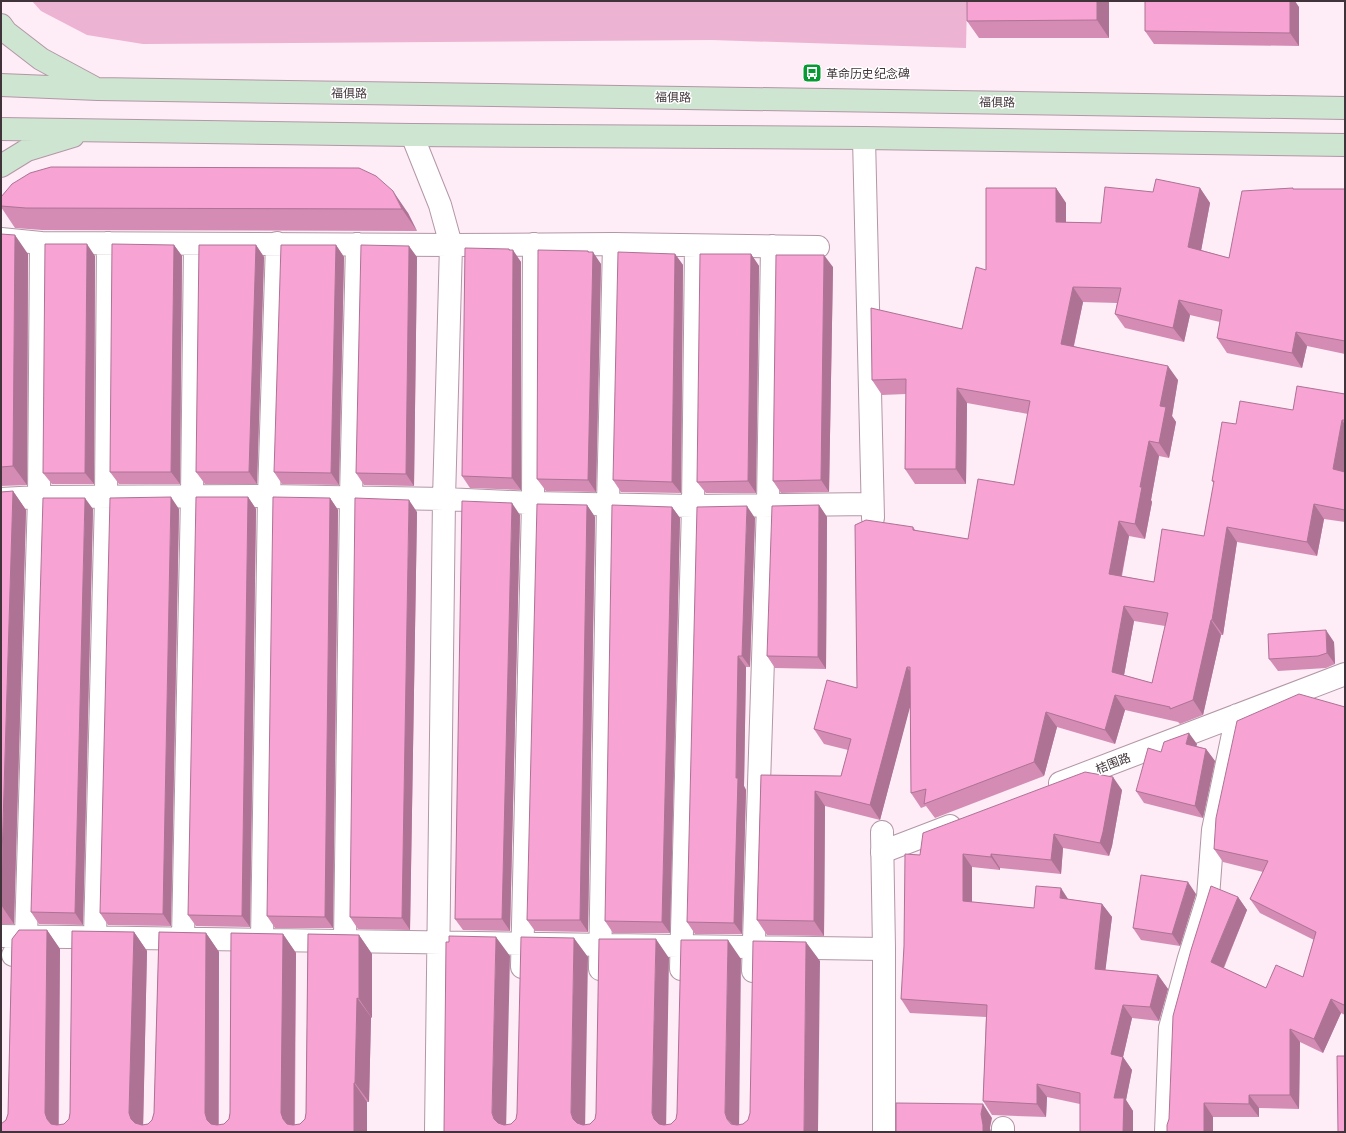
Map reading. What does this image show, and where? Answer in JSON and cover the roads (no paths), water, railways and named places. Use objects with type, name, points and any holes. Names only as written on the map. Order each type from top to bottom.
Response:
[{"type":"main road","points":[[1,25],[6,32],[41,59],[98,89]]},
{"type":"main road","name":"福俱路","points":[[1,85],[98,89],[1345,108]]},
{"type":"main road","points":[[1,129],[412,135],[864,138],[1345,145]]},
{"type":"main road","points":[[1,166],[27,150],[95,130]]},
{"type":"street","points":[[412,135],[440,205],[451,245],[444,499],[436,1132]]},
{"type":"street","points":[[1,499],[40,497],[269,496],[693,506],[768,504],[873,514],[864,138]]},
{"type":"street","points":[[1,239],[41,243],[451,245],[614,244],[818,247]]},
{"type":"street","points":[[12,977],[13,954],[26,936],[40,497],[41,243]]},
{"type":"street","points":[[95,937],[106,497],[108,243]]},
{"type":"street","points":[[262,940],[269,496],[277,243]]},
{"type":"street","points":[[183,938],[192,496],[195,244]]},
{"type":"street","points":[[345,940],[351,497],[357,244]]},
{"type":"street","points":[[522,990],[533,503],[534,244]]},
{"type":"street","points":[[600,991],[614,244]]},
{"type":"street","points":[[681,992],[693,506],[696,246]]},
{"type":"street","points":[[753,992],[768,504],[772,246]]},
{"type":"street","name":"桔围路","points":[[1044,789],[1345,674]]},
{"type":"street","points":[[1166,1132],[1170,1028],[1208,896],[1213,830],[1236,715]]},
{"type":"street","points":[[884,1132],[884,949],[882,842],[971,818]]},
{"type":"street","points":[[1,936],[26,936],[73,945],[95,937],[884,949]]},
{"type":"street","points":[[159,961],[160,938]]},
{"type":"street","points":[[232,939],[232,962]]},
{"type":"street","points":[[309,940],[309,963]]},
{"type":"place","name":"革命历史纪念碑","points":[[812,73]]}]
